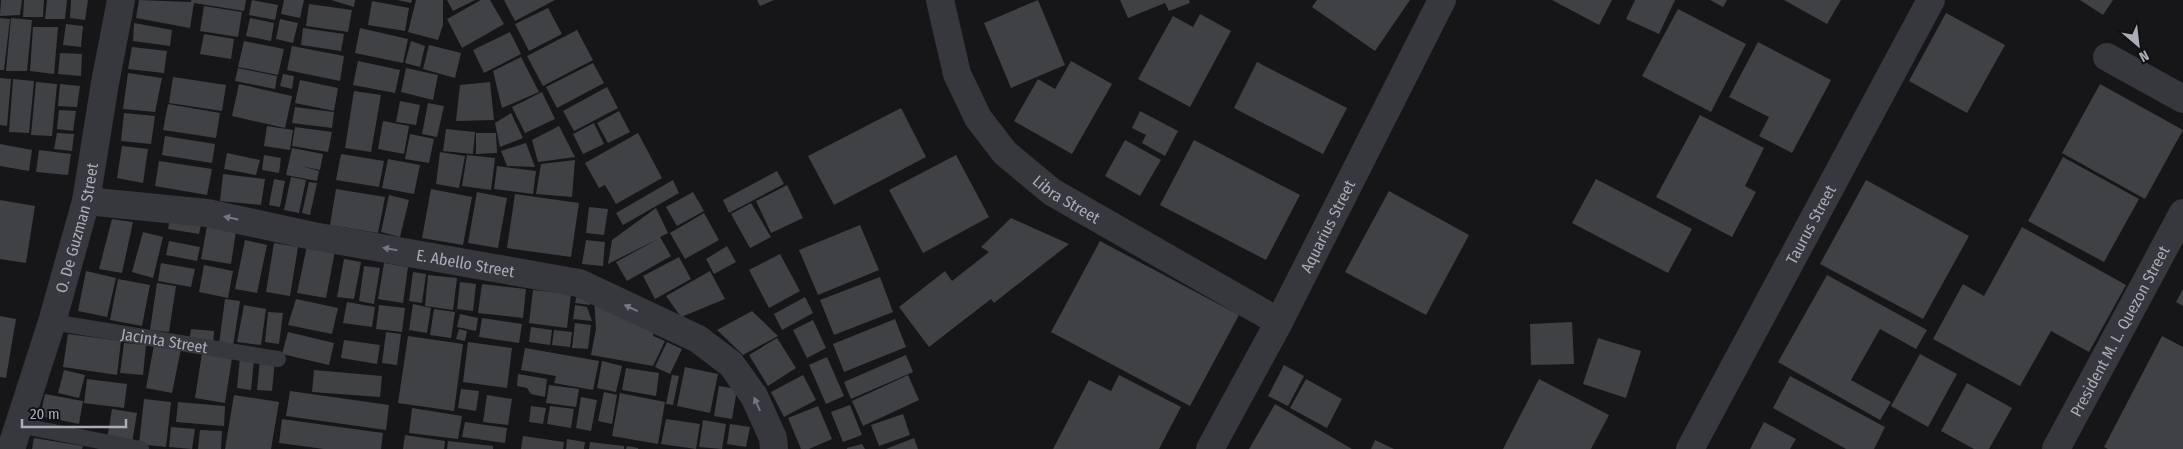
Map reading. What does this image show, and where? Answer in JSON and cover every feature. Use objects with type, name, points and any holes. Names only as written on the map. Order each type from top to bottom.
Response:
[{"type":"street","name":"O. De Guzman Street","points":[[14,437],[52,322],[86,201],[105,83],[122,0]]},
{"type":"street","name":"Libra Street","points":[[940,0],[957,74],[978,118],[1005,153],[1052,192],[1279,322]]},
{"type":"street","name":"Aquarius Street","points":[[1210,449],[1279,322],[1442,0]]},
{"type":"street","name":"Taurus Street","points":[[1690,449],[1932,0]]},
{"type":"street","points":[[2107,57],[2183,99]]},
{"type":"street","name":"E. Abello Street","points":[[86,201],[207,213],[313,236],[579,283],[698,339],[731,364],[754,396],[773,438],[774,449]]},
{"type":"street","name":"President M. L. Quezon Street","points":[[2056,449],[2183,213]]},
{"type":"lane","name":"Jacinta Street","points":[[52,322],[278,359]]},
{"type":"lane","points":[[14,437],[142,449]]},
{"type":"building","points":[[1,0],[22,0],[20,15],[0,16]]},
{"type":"building","points":[[24,0],[44,0],[43,17],[23,17]]},
{"type":"building","points":[[47,0],[67,0],[65,19],[45,19]]},
{"type":"building","points":[[71,0],[88,0],[85,20],[70,18]]},
{"type":"building","points":[[139,0],[191,2],[191,0],[246,0],[244,11],[194,3],[190,28],[136,18]]},
{"type":"building","points":[[252,0],[278,5],[275,20],[249,15]]},
{"type":"building","points":[[284,0],[304,0],[300,18],[281,14]]},
{"type":"building","points":[[331,0],[355,0],[354,7]]},
{"type":"building","points":[[397,0],[412,0],[411,3]]},
{"type":"building","points":[[416,0],[443,0],[443,25],[438,40],[408,32]]},
{"type":"building","points":[[447,0],[475,0],[453,11]]},
{"type":"building","points":[[481,0],[490,0],[504,24],[462,48],[447,19]]},
{"type":"building","points":[[504,0],[555,0],[515,21]]},
{"type":"building","points":[[757,0],[774,0],[760,6]]},
{"type":"building","points":[[1038,0],[1065,65],[1011,88],[984,23]]},
{"type":"building","points":[[1120,0],[1189,0],[1190,3],[1169,11],[1165,3],[1128,18]]},
{"type":"building","points":[[1317,0],[1410,0],[1375,51],[1312,7]]},
{"type":"building","points":[[1552,0],[1612,0],[1599,25]]},
{"type":"building","points":[[1635,0],[1675,0],[1659,34],[1626,19]]},
{"type":"building","points":[[1710,0],[1727,0],[1723,7]]},
{"type":"building","points":[[1784,0],[1841,0],[1827,24]]},
{"type":"building","points":[[2080,0],[2113,0],[2103,15]]},
{"type":"building","points":[[372,1],[409,8],[405,31],[368,25]]},
{"type":"building","points":[[309,4],[352,10],[348,32],[306,26]]},
{"type":"building","points":[[204,6],[242,12],[238,37],[200,31]]},
{"type":"building","points":[[548,8],[562,34],[529,51],[515,24]]},
{"type":"building","points":[[1678,9],[1746,44],[1711,112],[1642,76]]},
{"type":"building","points":[[1946,13],[2005,45],[1967,113],[1909,81]]},
{"type":"building","points":[[1200,14],[1231,31],[1190,107],[1138,79],[1173,16],[1193,27]]},
{"type":"building","points":[[0,18],[10,19],[4,70],[0,70]]},
{"type":"building","points":[[11,18],[32,20],[27,71],[6,71]]},
{"type":"building","points":[[250,18],[274,23],[271,41],[246,36]]},
{"type":"building","points":[[280,19],[298,23],[293,43],[276,39]]},
{"type":"building","points":[[134,23],[172,30],[170,46],[133,41]]},
{"type":"building","points":[[66,24],[83,26],[81,47],[63,45]]},
{"type":"building","points":[[33,27],[58,27],[54,74],[30,71]]},
{"type":"building","points":[[303,28],[344,34],[341,51],[301,45]]},
{"type":"building","points":[[360,28],[408,39],[403,63],[355,53]]},
{"type":"building","points":[[577,30],[593,60],[543,86],[527,56]]},
{"type":"building","points":[[510,32],[521,54],[484,73],[473,50]]},
{"type":"building","points":[[204,34],[234,39],[231,59],[200,54]]},
{"type":"building","points":[[244,41],[284,49],[278,75],[238,67]]},
{"type":"building","points":[[411,41],[425,46],[420,67],[405,63]]},
{"type":"building","points":[[1758,42],[1831,80],[1792,153],[1759,136],[1769,117],[1729,97]]},
{"type":"building","points":[[429,45],[461,53],[455,78],[423,69]]},
{"type":"building","points":[[292,46],[344,56],[340,81],[287,70]]},
{"type":"building","points":[[132,47],[167,51],[164,73],[128,69]]},
{"type":"building","points":[[60,53],[82,54],[81,76],[58,74]]},
{"type":"building","points":[[521,57],[539,92],[502,108],[493,71]]},
{"type":"building","points":[[358,61],[400,70],[395,93],[353,85]]},
{"type":"building","points":[[1071,61],[1112,84],[1072,154],[1014,121],[1038,79],[1055,89]]},
{"type":"building","points":[[1257,62],[1347,108],[1323,154],[1234,108]]},
{"type":"building","points":[[593,63],[604,83],[557,108],[546,87]]},
{"type":"building","points":[[238,68],[277,76],[275,89],[235,81]]},
{"type":"building","points":[[406,68],[438,75],[433,100],[401,92]]},
{"type":"building","points":[[128,73],[162,78],[155,112],[123,109]]},
{"type":"building","points":[[283,74],[294,76],[292,89],[280,86]]},
{"type":"building","points":[[173,77],[226,85],[222,111],[169,103]]},
{"type":"building","points":[[0,78],[11,79],[7,126],[0,125]]},
{"type":"building","points":[[13,79],[34,81],[29,133],[9,132]]},
{"type":"building","points":[[300,80],[338,88],[334,111],[295,103]]},
{"type":"building","points":[[36,82],[57,84],[52,136],[31,135]]},
{"type":"building","points":[[490,82],[494,120],[456,121],[460,85]]},
{"type":"building","points":[[60,84],[80,86],[77,107],[58,106]]},
{"type":"building","points":[[239,84],[292,96],[285,128],[232,116]]},
{"type":"building","points":[[2100,84],[2183,130],[2145,199],[2062,153]]},
{"type":"building","points":[[607,87],[618,108],[574,131],[563,111]]},
{"type":"building","points":[[354,91],[381,95],[371,152],[345,148]]},
{"type":"building","points":[[542,92],[555,119],[525,133],[512,107]]},
{"type":"building","points":[[400,101],[420,105],[416,125],[396,122]]},
{"type":"building","points":[[428,103],[444,106],[437,137],[422,134]]},
{"type":"building","points":[[168,104],[220,113],[216,138],[163,130]]},
{"type":"building","points":[[295,107],[334,112],[332,128],[292,123]]},
{"type":"building","points":[[901,108],[926,157],[834,205],[808,156]]},
{"type":"building","points":[[59,110],[76,111],[73,131],[57,129]]},
{"type":"building","points":[[619,111],[630,132],[608,143],[597,123]]},
{"type":"building","points":[[1140,111],[1178,131],[1165,156],[1142,143],[1146,135],[1132,128]]},
{"type":"building","points":[[124,113],[155,116],[151,144],[121,141]]},
{"type":"building","points":[[511,113],[523,138],[500,147],[495,123]]},
{"type":"building","points":[[1700,115],[1764,148],[1745,186],[1756,192],[1732,237],[1656,197]]},
{"type":"building","points":[[383,121],[409,126],[404,154],[378,149]]},
{"type":"building","points":[[594,123],[604,144],[583,154],[573,134]]},
{"type":"building","points":[[267,126],[293,130],[290,150],[264,146]]},
{"type":"building","points":[[559,126],[575,157],[538,162],[532,140]]},
{"type":"building","points":[[295,127],[332,132],[328,152],[292,146]]},
{"type":"building","points":[[446,129],[475,132],[473,154],[443,151]]},
{"type":"building","points":[[57,133],[74,134],[72,151],[54,149]]},
{"type":"building","points":[[476,133],[496,133],[497,153],[476,154]]},
{"type":"building","points":[[638,133],[662,178],[616,204],[605,185],[599,188],[585,163]]},
{"type":"building","points":[[410,134],[434,139],[429,163],[405,159]]},
{"type":"building","points":[[165,136],[215,144],[212,163],[162,155]]},
{"type":"building","points":[[1125,140],[1161,160],[1140,196],[1105,176]]},
{"type":"building","points":[[1194,140],[1300,195],[1266,260],[1160,205]]},
{"type":"building","points":[[526,143],[535,167],[507,166],[501,151]]},
{"type":"building","points":[[0,144],[32,150],[29,171],[0,166]]},
{"type":"building","points":[[122,146],[148,149],[143,183],[117,178]]},
{"type":"building","points":[[292,148],[323,154],[320,170],[301,166],[319,171],[317,181],[286,175]]},
{"type":"building","points":[[39,150],[71,154],[68,175],[36,172]]},
{"type":"building","points":[[440,152],[465,156],[459,188],[436,184]]},
{"type":"building","points":[[227,153],[260,160],[256,175],[224,169]]},
{"type":"building","points":[[341,154],[384,161],[379,187],[336,180]]},
{"type":"building","points":[[264,155],[281,158],[279,173],[262,170]]},
{"type":"building","points":[[467,155],[495,158],[491,190],[462,186]]},
{"type":"building","points":[[956,155],[989,217],[923,253],[889,190]]},
{"type":"building","points":[[2063,157],[2139,199],[2104,262],[2028,221]]},
{"type":"building","points":[[388,159],[420,165],[414,194],[382,188]]},
{"type":"building","points":[[575,160],[572,197],[536,194],[541,164]]},
{"type":"building","points":[[159,161],[212,169],[207,195],[155,186]]},
{"type":"building","points":[[497,166],[536,171],[533,194],[494,189]]},
{"type":"building","points":[[777,171],[784,184],[729,213],[723,200]]},
{"type":"building","points":[[223,174],[265,179],[261,205],[220,201]]},
{"type":"building","points":[[291,177],[306,180],[299,213],[284,210]]},
{"type":"building","points":[[274,179],[285,181],[280,207],[269,205]]},
{"type":"building","points":[[1596,179],[1692,229],[1668,273],[1572,223]]},
{"type":"building","points":[[673,180],[679,193],[623,225],[616,213]]},
{"type":"building","points":[[1866,180],[1969,236],[1923,319],[1820,264]]},
{"type":"building","points":[[309,182],[317,183],[310,215],[302,213]]},
{"type":"building","points":[[787,185],[803,218],[771,233],[756,201]]},
{"type":"building","points":[[336,189],[385,197],[378,233],[330,225]]},
{"type":"building","points":[[431,189],[472,197],[463,245],[422,238]]},
{"type":"building","points":[[1389,191],[1469,235],[1426,315],[1345,272]]},
{"type":"building","points":[[477,192],[507,198],[498,248],[468,243]]},
{"type":"building","points":[[693,192],[704,211],[677,226],[666,207]]},
{"type":"building","points":[[515,194],[579,203],[571,257],[507,248]]},
{"type":"building","points":[[389,195],[409,200],[400,237],[381,232]]},
{"type":"building","points":[[0,200],[35,206],[26,263],[0,259]]},
{"type":"building","points":[[751,203],[771,237],[750,248],[731,214]]},
{"type":"building","points":[[589,207],[608,209],[604,235],[586,233]]},
{"type":"building","points":[[656,208],[668,233],[660,237],[671,256],[627,281],[616,262],[658,239],[608,264],[612,240]]},
{"type":"building","points":[[704,213],[719,240],[685,259],[670,233]]},
{"type":"building","points":[[171,214],[202,220],[199,234],[168,229]]},
{"type":"building","points":[[1011,218],[1069,244],[994,303],[991,299],[929,347],[899,307],[945,271],[952,281],[989,252],[981,247]]},
{"type":"building","points":[[112,219],[133,222],[122,273],[99,269]]},
{"type":"building","points":[[860,225],[879,270],[818,295],[799,250]]},
{"type":"building","points":[[207,226],[236,231],[231,264],[201,259]]},
{"type":"building","points":[[2022,227],[2126,285],[2089,352],[2051,331],[2020,386],[1933,339],[1963,284],[1984,296]]},
{"type":"building","points":[[143,232],[163,237],[153,278],[132,272]]},
{"type":"building","points":[[245,240],[267,245],[257,293],[235,289]]},
{"type":"building","points":[[586,240],[605,242],[603,266],[582,264]]},
{"type":"building","points":[[169,241],[200,247],[197,261],[166,255]]},
{"type":"building","points":[[1100,241],[1239,315],[1190,406],[1051,332]]},
{"type":"building","points":[[274,243],[298,247],[290,296],[266,292]]},
{"type":"building","points":[[307,246],[335,251],[326,298],[297,293]]},
{"type":"building","points":[[727,246],[736,262],[714,274],[706,259]]},
{"type":"building","points":[[780,254],[800,291],[769,308],[749,270]]},
{"type":"building","points":[[679,257],[691,279],[655,299],[643,276]]},
{"type":"building","points":[[344,259],[361,262],[354,299],[337,297]]},
{"type":"building","points":[[161,263],[195,269],[191,287],[158,281]]},
{"type":"building","points":[[384,263],[408,267],[403,303],[378,299]]},
{"type":"building","points":[[204,265],[233,271],[228,298],[199,292]]},
{"type":"building","points":[[364,266],[380,268],[374,304],[359,301]]},
{"type":"building","points":[[86,271],[116,278],[107,317],[78,311]]},
{"type":"building","points":[[710,271],[725,299],[681,317],[666,296]]},
{"type":"building","points":[[413,272],[426,274],[422,303],[409,301]]},
{"type":"building","points":[[428,275],[457,278],[453,310],[425,306]]},
{"type":"building","points":[[1827,275],[1927,330],[1916,349],[1880,329],[1851,380],[1891,402],[1880,420],[1778,362]]},
{"type":"building","points":[[880,277],[893,312],[834,335],[820,300]]},
{"type":"building","points":[[118,279],[150,285],[142,326],[110,320]]},
{"type":"building","points":[[460,282],[476,284],[473,311],[457,309]]},
{"type":"building","points":[[157,283],[176,286],[169,332],[150,330]]},
{"type":"building","points":[[482,284],[526,289],[523,318],[478,313]]},
{"type":"building","points":[[2183,289],[2183,306],[2176,302]]},
{"type":"building","points":[[533,290],[571,294],[567,328],[529,323]]},
{"type":"building","points":[[577,294],[591,296],[590,305],[575,303]]},
{"type":"building","points":[[594,297],[656,320],[653,336],[665,341],[653,366],[591,355],[596,329]]},
{"type":"building","points":[[805,297],[813,313],[782,330],[774,314]]},
{"type":"building","points":[[225,299],[240,301],[233,346],[219,344]]},
{"type":"building","points":[[296,299],[338,308],[332,334],[288,325]]},
{"type":"building","points":[[347,302],[375,307],[372,327],[343,323]]},
{"type":"building","points":[[413,304],[431,308],[427,333],[409,330]]},
{"type":"building","points":[[244,305],[266,309],[261,345],[237,342]]},
{"type":"building","points":[[379,305],[405,308],[402,332],[376,329]]},
{"type":"building","points":[[575,305],[587,307],[592,321],[573,319]]},
{"type":"building","points":[[434,309],[455,312],[451,338],[430,335]]},
{"type":"building","points":[[752,311],[778,336],[743,355],[717,330]]},
{"type":"building","points":[[268,312],[283,313],[279,344],[265,342]]},
{"type":"building","points":[[460,314],[478,318],[476,331],[457,327]]},
{"type":"building","points":[[0,316],[16,319],[6,378],[0,377]]},
{"type":"building","points":[[482,318],[522,324],[519,343],[479,337]]},
{"type":"building","points":[[895,319],[906,347],[844,372],[833,344]]},
{"type":"building","points":[[813,320],[826,348],[807,358],[793,330]]},
{"type":"building","points":[[1572,322],[1574,364],[1531,365],[1530,324]]},
{"type":"building","points":[[575,323],[591,325],[588,349],[572,348]]},
{"type":"building","points":[[531,327],[552,330],[550,345],[529,342]]},
{"type":"building","points":[[191,329],[214,331],[213,346],[189,343]]},
{"type":"building","points":[[459,329],[467,331],[465,341],[456,339]]},
{"type":"building","points":[[554,330],[572,332],[570,347],[552,345]]},
{"type":"building","points":[[288,332],[334,343],[329,365],[282,354]]},
{"type":"building","points":[[386,332],[401,334],[397,365],[382,363]]},
{"type":"building","points":[[68,334],[121,341],[117,375],[63,367]]},
{"type":"building","points":[[408,336],[463,344],[454,411],[398,403]]},
{"type":"building","points":[[2162,336],[2183,347],[2183,449],[2108,449],[2104,447]]},
{"type":"building","points":[[777,338],[796,368],[768,386],[749,355]]},
{"type":"building","points":[[1598,338],[1641,351],[1626,398],[1583,384]]},
{"type":"building","points":[[344,340],[380,345],[377,364],[341,358]]},
{"type":"building","points":[[468,342],[512,348],[507,388],[463,382]]},
{"type":"building","points":[[667,342],[682,349],[670,374],[655,367]]},
{"type":"building","points":[[124,343],[146,345],[143,375],[120,373]]},
{"type":"building","points":[[154,345],[181,349],[172,393],[146,388]]},
{"type":"building","points":[[525,348],[599,361],[593,390],[554,383],[556,376],[521,370]]},
{"type":"building","points":[[202,353],[232,358],[225,403],[195,398]]},
{"type":"building","points":[[1920,354],[1957,374],[1928,427],[1891,406]]},
{"type":"building","points":[[906,355],[913,372],[851,399],[844,382]]},
{"type":"building","points":[[240,357],[254,359],[251,390],[237,388]]},
{"type":"building","points":[[827,357],[844,396],[826,404],[809,365]]},
{"type":"building","points":[[260,359],[275,360],[272,391],[257,390]]},
{"type":"building","points":[[602,361],[622,366],[616,392],[597,388]]},
{"type":"building","points":[[1284,365],[1304,376],[1288,406],[1268,396]]},
{"type":"building","points":[[685,367],[718,374],[710,413],[677,406]]},
{"type":"building","points":[[626,368],[659,373],[656,396],[622,390]]},
{"type":"building","points":[[64,370],[85,375],[79,398],[58,393]]},
{"type":"building","points":[[314,370],[382,376],[380,397],[312,392]]},
{"type":"building","points":[[518,374],[547,379],[545,397],[531,394],[527,388],[517,386]]},
{"type":"building","points":[[672,375],[679,376],[673,405],[666,404]]},
{"type":"building","points":[[803,375],[816,400],[784,417],[771,392]]},
{"type":"building","points":[[908,375],[919,400],[863,426],[852,401]]},
{"type":"building","points":[[1119,375],[1181,407],[1159,449],[1053,449],[1089,380],[1111,391]]},
{"type":"building","points":[[1790,376],[1885,427],[1874,449],[1846,449],[1773,408]]},
{"type":"building","points":[[87,379],[127,384],[124,408],[84,403]]},
{"type":"building","points":[[1306,379],[1342,399],[1327,428],[1290,408]]},
{"type":"building","points":[[1539,379],[1609,415],[1591,449],[1503,449]]},
{"type":"building","points":[[1967,383],[2012,408],[1989,449],[1974,449],[1941,431]]},
{"type":"building","points":[[549,385],[579,389],[576,407],[546,403]]},
{"type":"building","points":[[719,386],[737,389],[732,419],[714,416]]},
{"type":"building","points":[[461,389],[479,391],[476,411],[458,408]]},
{"type":"building","points":[[290,391],[389,405],[386,430],[286,416]]},
{"type":"building","points":[[604,392],[617,395],[612,424],[598,421]]},
{"type":"building","points":[[620,393],[665,402],[658,444],[612,436]]},
{"type":"building","points":[[45,394],[83,401],[79,424],[40,416]]},
{"type":"building","points":[[234,395],[279,402],[271,449],[225,449]]},
{"type":"building","points":[[487,395],[512,399],[508,425],[483,422]]},
{"type":"building","points":[[581,397],[597,400],[591,431],[576,428]]},
{"type":"building","points":[[144,399],[171,402],[166,447],[139,444]]},
{"type":"building","points":[[178,402],[225,406],[224,426],[176,422]]},
{"type":"building","points":[[1275,404],[1352,449],[1249,449]]},
{"type":"building","points":[[850,405],[862,435],[843,442],[831,412]]},
{"type":"building","points":[[531,406],[546,408],[543,424],[529,422]]},
{"type":"building","points":[[550,406],[574,409],[571,428],[547,424]]},
{"type":"building","points":[[818,406],[832,439],[809,449],[801,449],[788,418]]},
{"type":"building","points":[[412,408],[462,416],[458,439],[409,433]]},
{"type":"building","points":[[112,409],[137,413],[132,443],[107,439]]},
{"type":"building","points":[[903,414],[910,435],[879,446],[871,425]]},
{"type":"building","points":[[282,419],[383,433],[381,449],[324,449],[279,443]]},
{"type":"building","points":[[666,419],[700,424],[696,449],[661,444]]},
{"type":"building","points":[[703,420],[726,424],[722,449],[699,447]]},
{"type":"building","points":[[465,422],[507,428],[505,443],[462,437]]},
{"type":"building","points":[[1764,422],[1796,439],[1790,449],[1750,449]]},
{"type":"building","points":[[730,424],[750,427],[746,447],[727,444]]},
{"type":"building","points":[[171,427],[195,429],[192,449],[169,447]]},
{"type":"building","points":[[200,430],[222,431],[221,449],[198,449]]},
{"type":"building","points":[[405,435],[445,441],[444,449],[403,449]]},
{"type":"building","points":[[523,436],[564,442],[563,449],[521,449]]},
{"type":"building","points":[[34,438],[83,446],[82,449],[32,449]]},
{"type":"building","points":[[914,438],[918,449],[886,449]]},
{"type":"building","points":[[567,439],[585,442],[584,449],[566,449]]},
{"type":"building","points":[[1375,440],[1394,449],[1371,449]]},
{"type":"building","points":[[448,441],[493,446],[493,449],[447,449]]},
{"type":"building","points":[[590,442],[624,446],[624,449],[589,449]]},
{"type":"building","points":[[862,444],[865,449],[847,449],[847,448]]},
{"type":"building","points":[[627,446],[638,448],[638,449],[626,449]]}]
